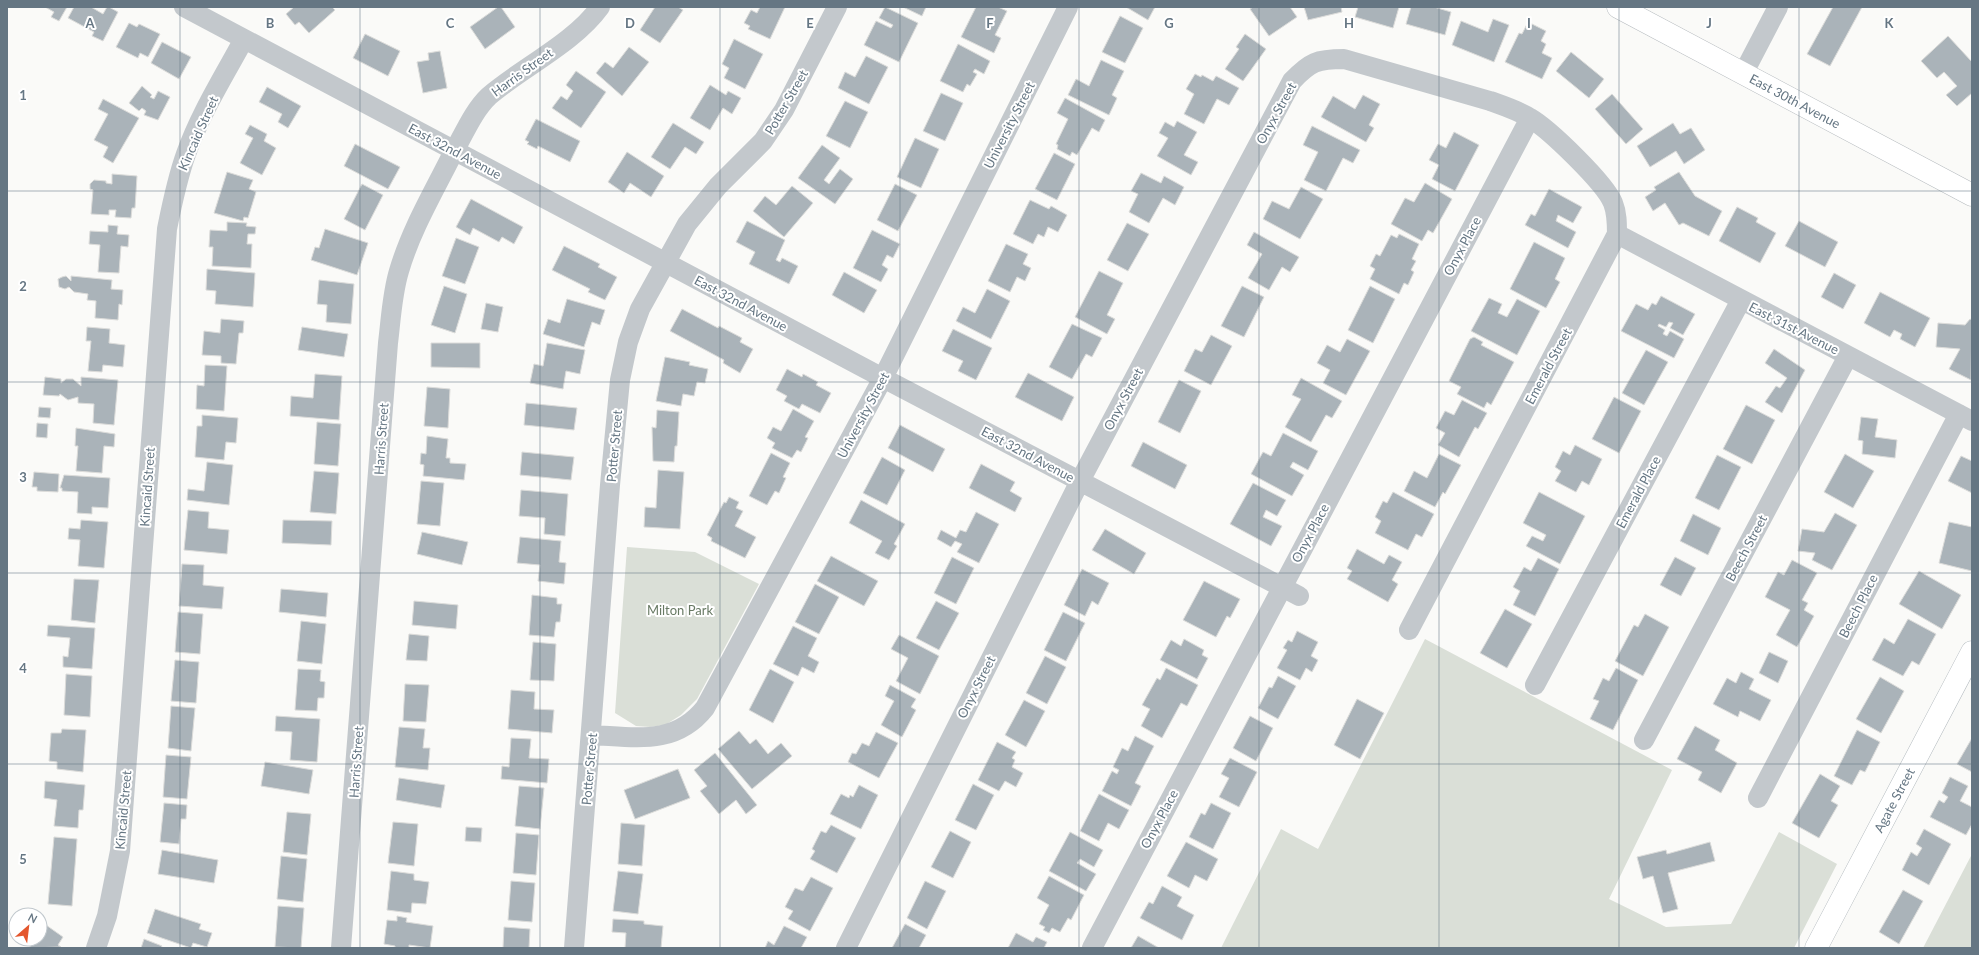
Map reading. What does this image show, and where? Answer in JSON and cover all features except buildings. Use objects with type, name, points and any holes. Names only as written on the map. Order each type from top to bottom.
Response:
[{"type":"main road","name":"East 30th Avenue","points":[[1618,7],[1972,195]]},
{"type":"main road","name":"Agate Street","points":[[1816,948],[1972,652]]},
{"type":"street","name":"East 32nd Avenue","points":[[184,7],[665,263],[1299,596]]},
{"type":"street","name":"Harris Street","points":[[341,948],[392,308],[398,273],[408,244],[475,114],[488,98],[504,84],[567,40],[600,7]]},
{"type":"street","name":"Potter Street","points":[[574,948],[592,735],[610,485],[620,380],[628,342],[640,308],[686,224],[718,186],[763,141],[784,110],[837,7]]},
{"type":"street","name":"University Street","points":[[592,735],[652,738],[665,736],[676,732],[698,717],[715,691],[883,378],[1068,7]]},
{"type":"street","points":[[1743,74],[1778,7]]},
{"type":"street","name":"Kincaid Street","points":[[96,948],[107,916],[120,851],[167,229],[173,194],[186,154],[204,115],[244,39]]},
{"type":"street","name":"Onyx Street","points":[[846,948],[1080,481],[1292,81],[1307,65],[1327,59],[1344,59],[1490,101],[1512,108],[1530,118]]},
{"type":"street","points":[[1530,118],[1548,131],[1601,185],[1612,202],[1617,219],[1618,234]]},
{"type":"street","name":"Onyx Place","points":[[1092,948],[1281,587],[1530,118]]},
{"type":"street","name":"East 31st Avenue","points":[[1618,234],[1965,417]]},
{"type":"street","name":"Emerald Street","points":[[1409,630],[1618,234]]},
{"type":"street","name":"Emerald Place","points":[[1535,685],[1741,300]]},
{"type":"street","name":"Beech Street","points":[[1644,740],[1848,356]]},
{"type":"street","name":"Beech Place","points":[[1758,798],[1965,417]]},
{"type":"green space","name":"Milton Park","points":[[627,547],[695,552],[759,584],[697,699],[681,715],[665,725],[650,727],[636,726],[615,713]]},
{"type":"green space","points":[[1425,639],[1672,770],[1609,899],[1666,927],[1731,924],[1779,832],[1837,864],[1794,948],[1221,948],[1281,829],[1318,849]]},
{"type":"green space","points":[[1972,854],[1972,948],[1923,948]]}]
